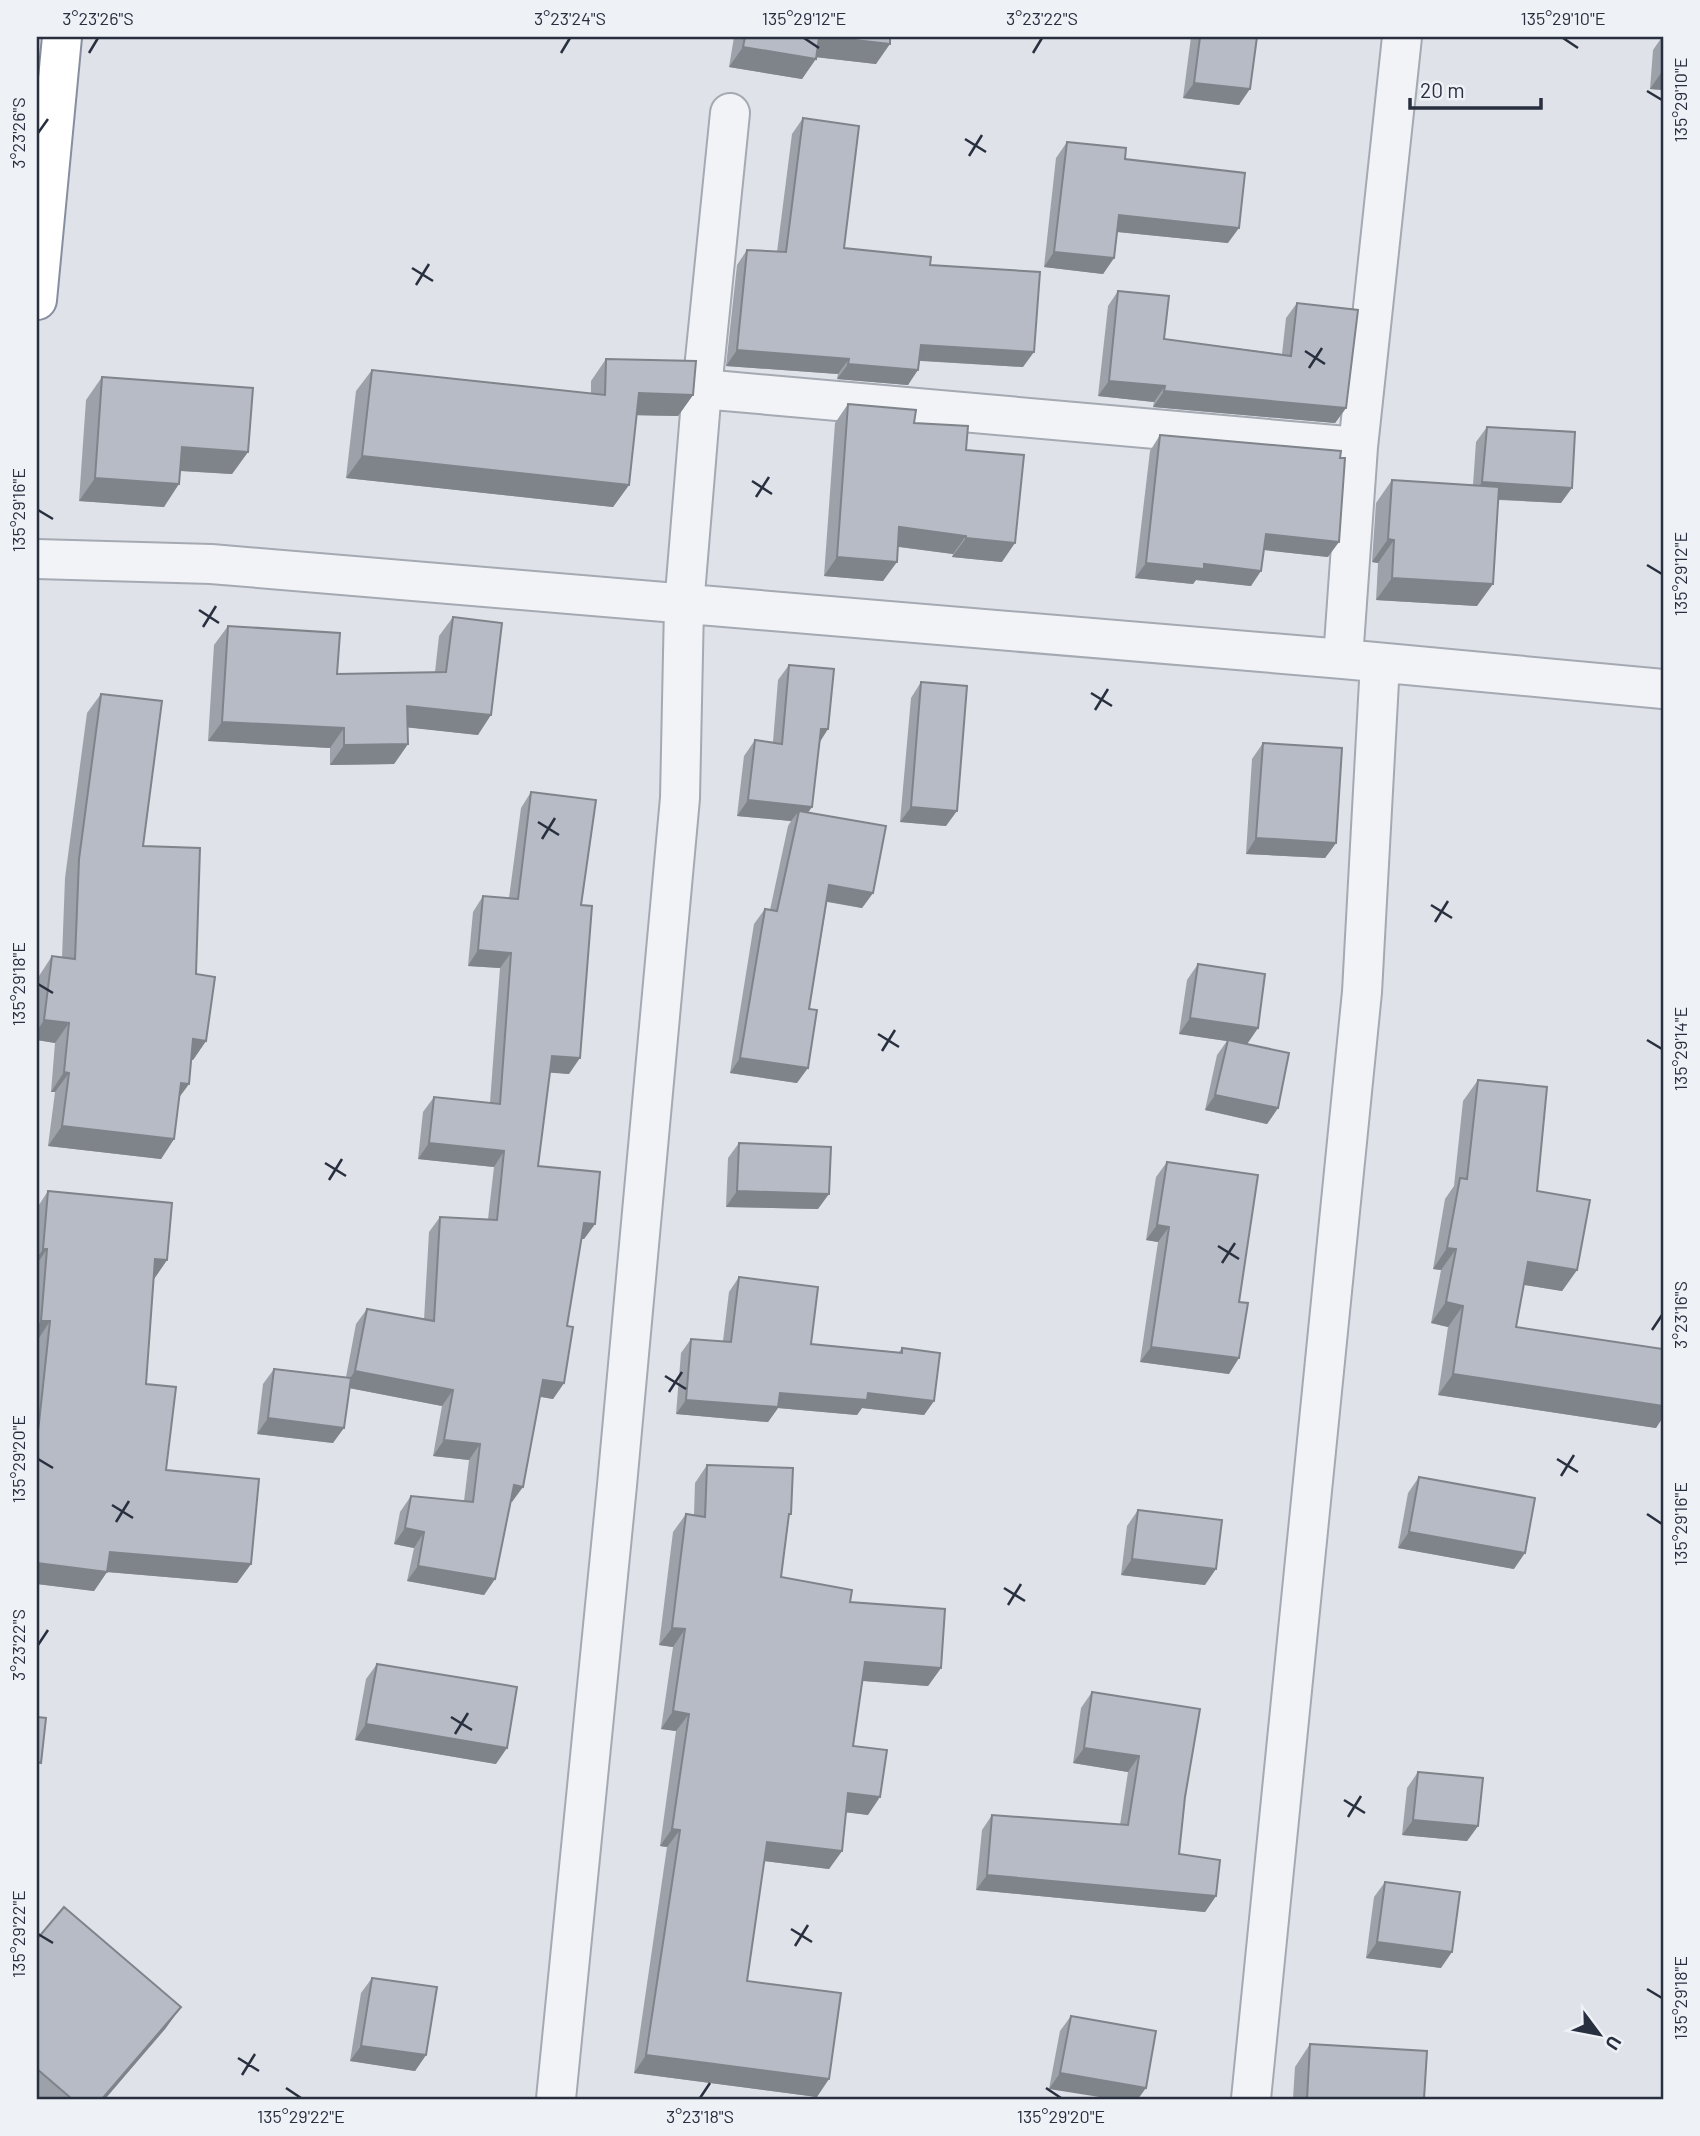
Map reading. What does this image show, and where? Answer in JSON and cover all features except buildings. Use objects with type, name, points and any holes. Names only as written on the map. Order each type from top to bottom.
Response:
[{"type":"highway","points":[[37,300],[62,37]]},
{"type":"street","points":[[1343,659],[1358,447],[1402,37]]},
{"type":"street","points":[[556,2099],[680,798],[684,606],[702,389],[730,113]]},
{"type":"street","points":[[702,389],[1358,447]]},
{"type":"street","points":[[37,559],[211,565],[1663,688]]},
{"type":"street","points":[[1251,2099],[1362,992],[1380,663]]}]
